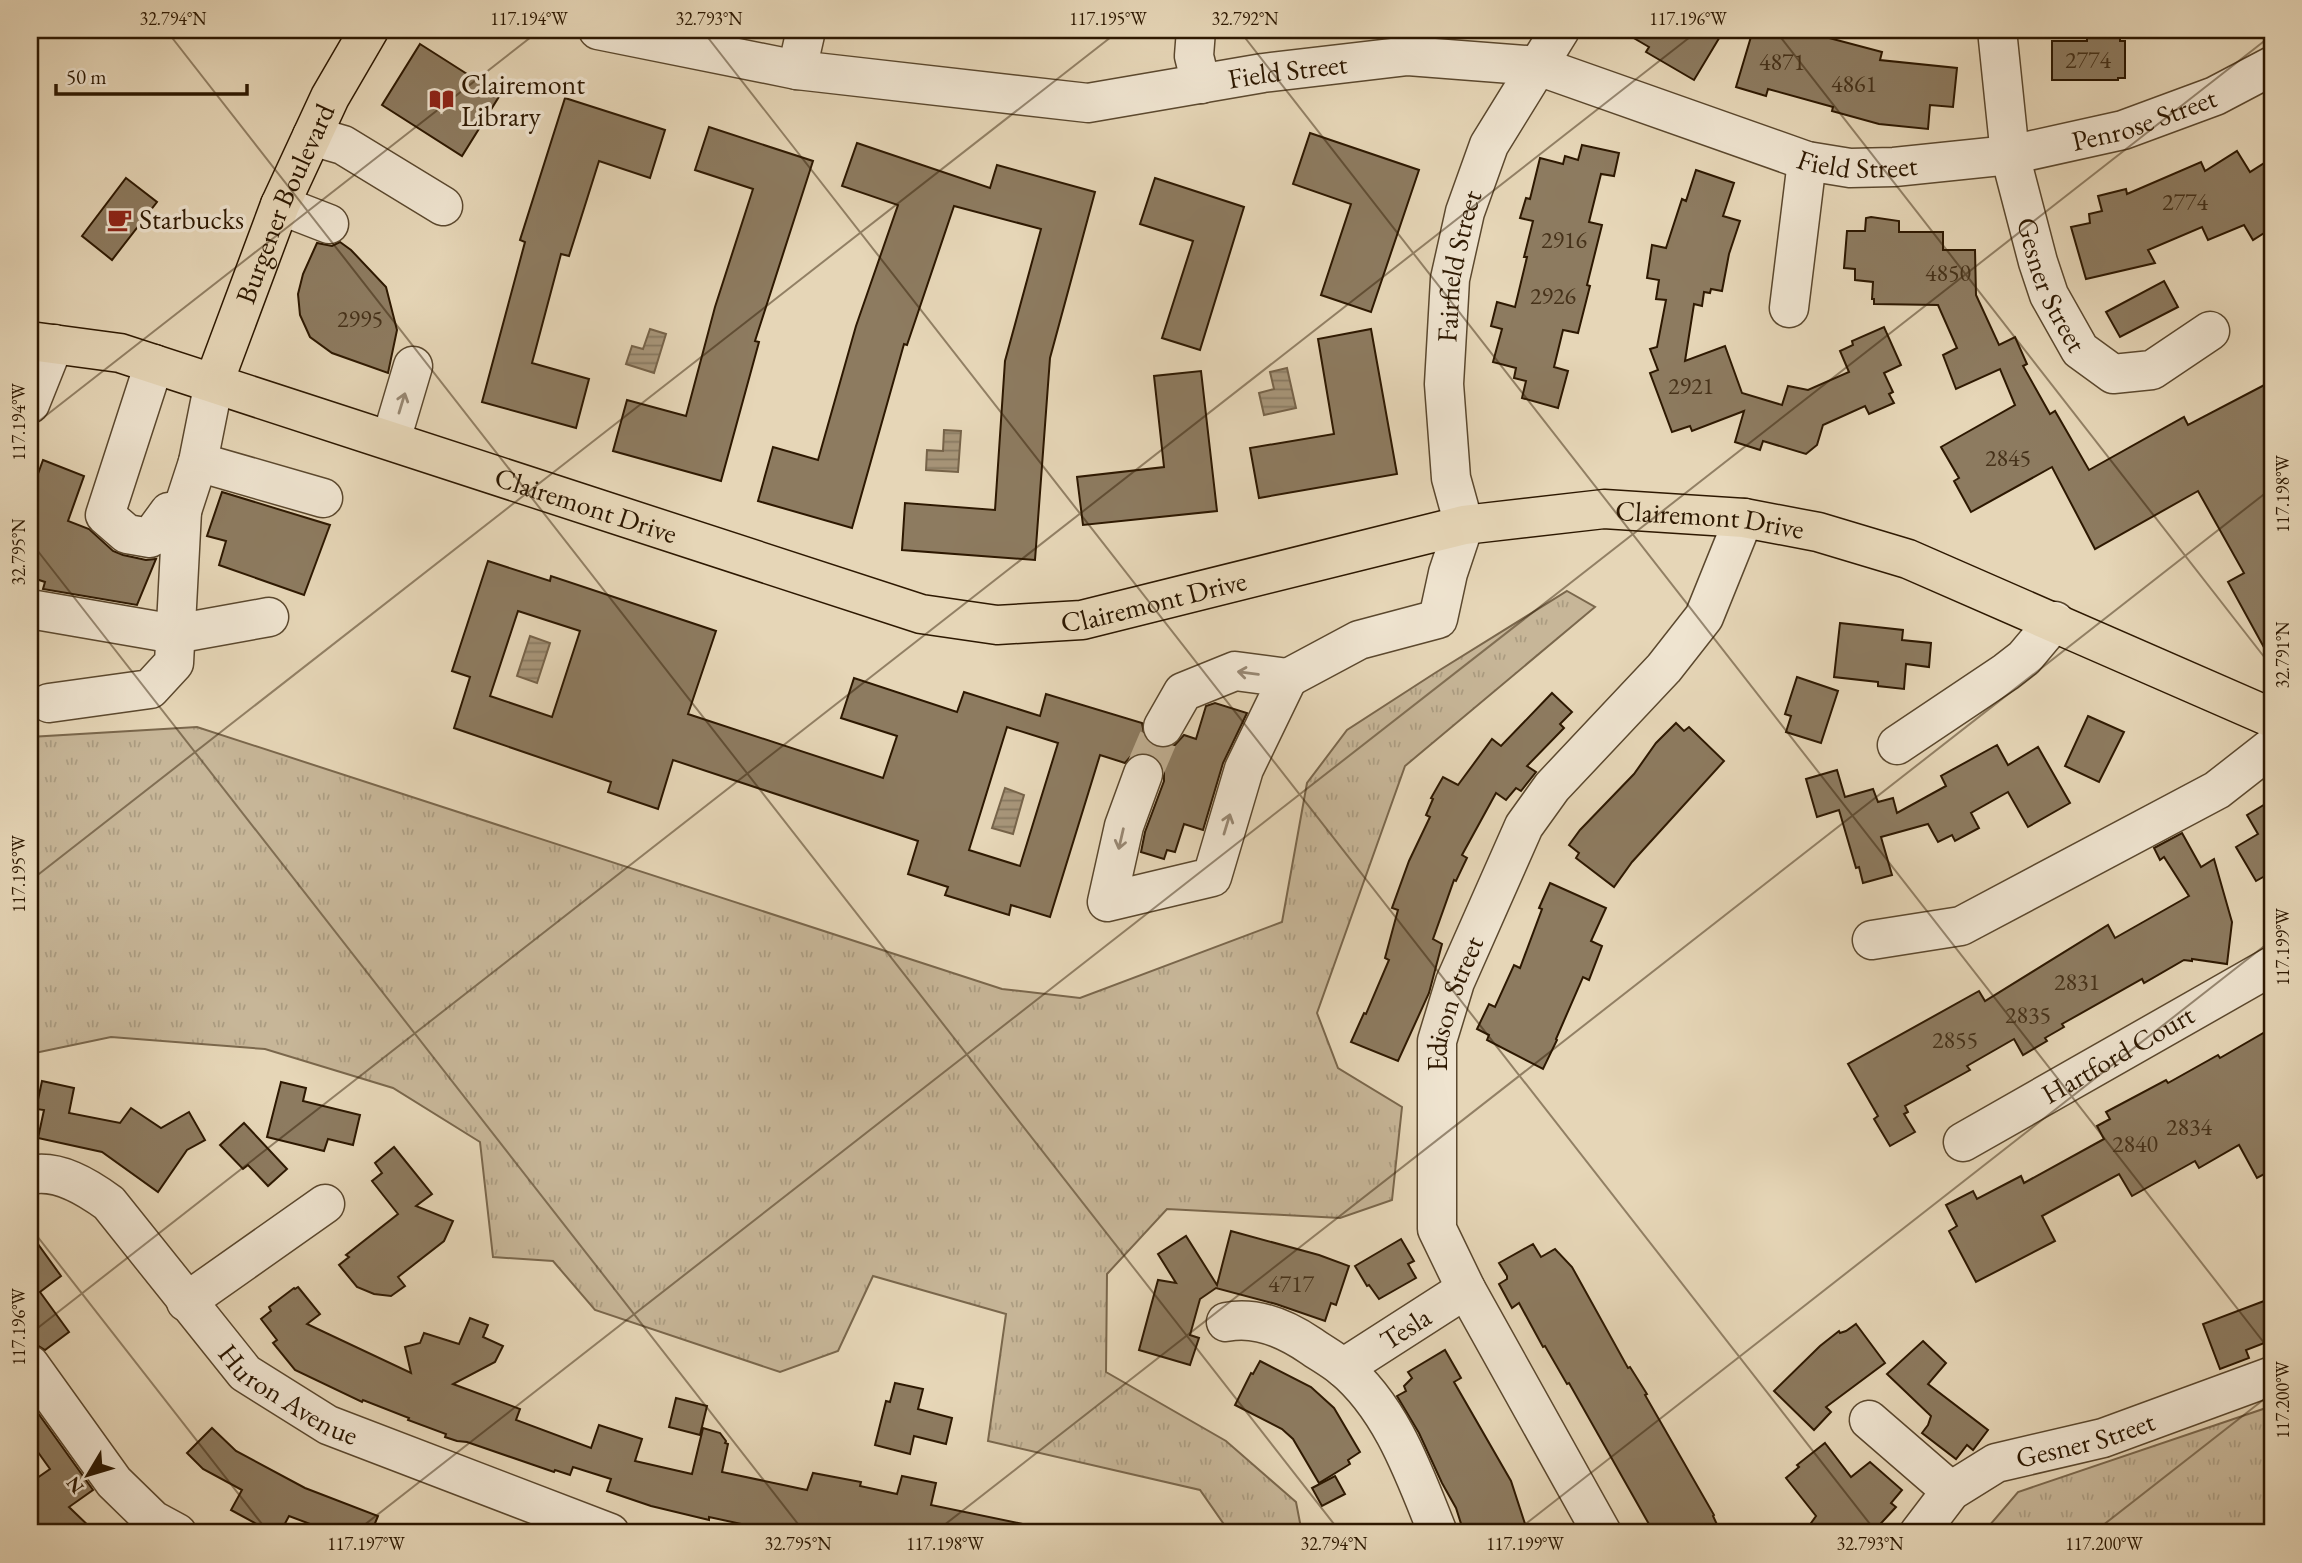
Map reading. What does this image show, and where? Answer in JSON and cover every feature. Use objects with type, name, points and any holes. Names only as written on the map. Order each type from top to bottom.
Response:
[{"type":"main road","name":"Burgener Boulevard","points":[[214,382],[280,205],[330,97],[369,30]]},
{"type":"main road","name":"Clairemont Drive","points":[[51,344],[120,353],[214,382],[921,614],[997,625],[1082,620],[1464,525],[1604,509],[1744,518],[1818,532],[1908,559],[2272,718]]},
{"type":"street","name":"Field Street","points":[[598,30],[797,70],[1088,103],[1263,73],[1408,56],[1538,66],[1807,161],[1850,168],[1894,167],[2010,155]]},
{"type":"street","points":[[797,70],[806,30]]},
{"type":"street","points":[[1196,30],[1194,56],[1201,84]]},
{"type":"street","name":"Fairfield Street","points":[[1464,525],[1451,478],[1444,384],[1450,279],[1465,212],[1489,145],[1560,30]]},
{"type":"street","name":"Gesner Street","points":[[1997,30],[2010,155],[2049,295],[2080,350],[2113,374],[2152,370],[2210,331]]},
{"type":"street","name":"Penrose Street","points":[[2010,155],[2123,130],[2215,96],[2272,65]]},
{"type":"street","points":[[312,136],[343,145],[443,206]]},
{"type":"street","points":[[1789,309],[1807,161]]},
{"type":"street","points":[[280,205],[329,224]]},
{"type":"street","points":[[30,404],[51,344]]},
{"type":"street","points":[[154,364],[105,514],[127,534],[150,538],[169,512],[182,511]]},
{"type":"street","points":[[391,440],[413,366]]},
{"type":"street","points":[[50,703],[150,689],[174,663],[182,511],[198,463],[214,382]]},
{"type":"street","points":[[198,463],[323,498]]},
{"type":"street","name":"Edison Street","points":[[1602,1533],[1466,1289],[1437,1229],[1437,1041],[1455,982],[1524,826],[1552,787],[1664,668],[1704,617],[1744,518]]},
{"type":"street","points":[[1163,727],[1182,692],[1236,671],[1288,678],[1359,640],[1438,619],[1448,573],[1464,525]]},
{"type":"street","points":[[30,609],[176,634],[270,617]]},
{"type":"street","points":[[1897,745],[2024,658],[2055,621]]},
{"type":"street","points":[[1143,774],[1124,826],[1107,902],[1212,877],[1244,769],[1288,678]]},
{"type":"street","points":[[1872,940],[1961,926],[2217,790],[2272,747]]},
{"type":"street","name":"Hartford Court","points":[[1963,1142],[2272,967]]},
{"type":"street","name":"Huron Avenue","points":[[30,1175],[41,1172],[86,1186],[108,1203],[245,1373],[328,1425],[610,1533]]},
{"type":"street","points":[[186,1302],[325,1204]]},
{"type":"street","name":"Tesla","points":[[1343,1368],[1466,1289]]},
{"type":"street","points":[[1226,1322],[1243,1318],[1292,1333],[1343,1368],[1374,1402],[1403,1449],[1438,1533]]},
{"type":"street","points":[[30,1365],[114,1482],[153,1520],[177,1533]]},
{"type":"street","name":"Gesner Street","points":[[1919,1533],[1951,1491],[1996,1463],[2103,1438],[2272,1376]]},
{"type":"street","points":[[1869,1420],[1951,1491]]},
{"type":"green space","points":[[1567,591],[1595,607],[1405,766],[1317,1013],[1338,1068],[1402,1107],[1392,1200],[1340,1218],[1167,1209],[1107,1274],[1106,1372],[1226,1441],[1296,1502],[1302,1533],[1230,1533],[1200,1490],[988,1441],[1006,1314],[873,1276],[838,1351],[780,1372],[595,1310],[553,1261],[493,1257],[480,1142],[393,1088],[265,1049],[111,1037],[30,1054],[30,737],[197,727],[1002,989],[1080,998],[1282,922],[1307,783],[1347,730]]},
{"type":"green space","points":[[2272,1406],[2272,1533],[1983,1533],[2018,1492]]},
{"type":"shaded area","points":[[650,329],[666,334],[654,373],[626,364],[632,346],[643,349]]},
{"type":"shaded area","points":[[1287,368],[1296,408],[1264,415],[1259,393],[1274,389],[1270,372]]},
{"type":"shaded area","points":[[944,430],[961,431],[958,472],[926,470],[927,450],[943,451]]},
{"type":"shaded area","points":[[530,636],[550,643],[537,683],[517,676]]},
{"type":"shaded area","points":[[1005,788],[1024,795],[1013,834],[992,828]]},
{"type":"building","points":[[1620,30],[1724,30],[1694,80],[1646,52],[1649,47]]},
{"type":"building","points":[[1753,30],[1799,30],[1882,52],[1880,60],[1957,68],[1953,107],[1930,105],[1928,129],[1879,124],[1832,111],[1833,107],[1768,89],[1766,96],[1736,87]]},
{"type":"building","points":[[2087,30],[2120,30],[2120,41],[2125,41],[2125,78],[2052,80],[2052,41],[2087,41]]},
{"type":"building","name":"Clairemont Library","points":[[420,44],[500,95],[462,156],[382,105]]},
{"type":"building","points":[[565,98],[665,130],[650,178],[599,161],[569,256],[561,254],[532,363],[589,379],[576,428],[482,402],[525,242],[520,240]]},
{"type":"building","points":[[709,127],[813,161],[755,341],[759,342],[721,481],[613,451],[627,400],[686,416],[715,307],[753,189],[695,170]]},
{"type":"building","points":[[1310,133],[1419,170],[1371,312],[1321,295],[1351,204],[1293,184]]},
{"type":"building","points":[[857,143],[990,188],[997,165],[1095,192],[1050,358],[1035,560],[902,550],[905,503],[995,510],[1005,361],[1041,229],[954,206],[907,345],[904,344],[852,528],[758,501],[773,447],[818,460],[856,326],[898,205],[842,186]]},
{"type":"building","points":[[1582,145],[1619,153],[1614,176],[1601,174],[1589,222],[1602,225],[1578,333],[1563,330],[1554,367],[1568,371],[1558,408],[1522,398],[1526,381],[1514,378],[1516,368],[1493,362],[1502,329],[1491,326],[1497,302],[1515,307],[1533,221],[1520,218],[1526,198],[1530,199],[1540,158],[1563,164],[1565,156],[1578,160]]},
{"type":"building","points":[[2237,151],[2250,172],[2272,158],[2272,228],[2253,240],[2244,225],[2208,240],[2202,227],[2148,250],[2155,263],[2086,279],[2071,227],[2090,223],[2089,214],[2102,211],[2098,196],[2126,189],[2127,194],[2201,162],[2205,171]]},
{"type":"building","points":[[1696,170],[1734,183],[1723,216],[1740,221],[1729,254],[1722,291],[1711,289],[1710,293],[1704,292],[1702,306],[1694,304],[1685,361],[1725,346],[1742,393],[1782,405],[1788,386],[1808,390],[1849,372],[1840,351],[1853,345],[1852,341],[1884,327],[1901,365],[1884,373],[1893,392],[1889,394],[1894,403],[1869,414],[1865,406],[1823,425],[1817,445],[1806,454],[1763,441],[1760,450],[1735,442],[1744,411],[1692,431],[1690,426],[1672,432],[1650,373],[1658,370],[1650,349],[1657,347],[1666,300],[1656,299],[1659,280],[1647,278],[1652,245],[1666,248],[1682,199],[1686,201]]},
{"type":"building","name":"Starbucks","points":[[126,178],[157,202],[112,260],[82,236]]},
{"type":"building","points":[[1155,178],[1244,207],[1200,350],[1162,338],[1193,241],[1140,224]]},
{"type":"building","points":[[1866,218],[1899,221],[1899,232],[1943,232],[1943,250],[1975,250],[1976,295],[1999,345],[2015,337],[2027,364],[2023,366],[2050,414],[2055,411],[2089,470],[2184,417],[2188,425],[2272,381],[2272,662],[2228,582],[2244,573],[2198,491],[2095,549],[2052,467],[1971,512],[1954,481],[1959,478],[1941,447],[2015,405],[2000,369],[1956,389],[1943,355],[1957,348],[1938,305],[1874,304],[1873,282],[1855,280],[1855,269],[1844,268],[1847,231],[1865,231]]},
{"type":"building","points":[[340,242],[386,287],[397,330],[388,373],[332,353],[310,337],[300,315],[298,294],[303,274],[317,243],[332,246]]},
{"type":"building","points":[[2164,281],[2178,307],[2120,337],[2106,312]]},
{"type":"building","points":[[1371,329],[1397,474],[1259,498],[1250,448],[1334,434],[1318,339]]},
{"type":"building","points":[[1201,371],[1217,511],[1083,525],[1077,477],[1164,467],[1154,376]]},
{"type":"building","points":[[43,460],[84,476],[68,521],[89,529],[113,551],[146,560],[156,559],[137,605],[43,589],[45,582],[30,577],[30,496]]},
{"type":"building","points":[[222,492],[330,525],[304,595],[219,565],[226,541],[207,536]]},
{"type":"building","points":[[488,561],[550,581],[551,576],[716,631],[688,714],[883,778],[897,736],[841,718],[854,678],[957,712],[964,692],[1040,716],[1046,694],[1142,723],[1145,739],[1162,749],[1175,745],[1184,735],[1196,739],[1206,706],[1215,703],[1247,713],[1223,763],[1203,830],[1184,824],[1175,852],[1167,850],[1164,859],[1141,852],[1145,832],[1164,781],[1164,770],[1160,761],[1151,754],[1140,752],[1125,763],[1100,755],[1050,917],[1011,905],[1009,915],[945,895],[948,887],[908,874],[918,841],[673,760],[658,809],[608,792],[611,782],[454,728],[470,677],[452,671]],"holes":[[[518,611],[580,631],[552,717],[490,696]],[[1007,727],[1058,743],[1020,866],[969,850]]]},
{"type":"building","points":[[1840,623],[1903,630],[1902,640],[1931,643],[1929,667],[1906,664],[1904,689],[1878,686],[1878,682],[1834,677]]},
{"type":"building","points":[[1797,677],[1838,691],[1821,743],[1786,732],[1791,716],[1785,714]]},
{"type":"building","points":[[1552,693],[1572,712],[1560,724],[1564,728],[1527,766],[1536,772],[1521,791],[1516,788],[1506,800],[1496,793],[1462,855],[1467,858],[1456,881],[1454,880],[1433,939],[1442,944],[1429,993],[1398,1061],[1351,1042],[1389,960],[1385,958],[1398,910],[1392,908],[1409,861],[1430,817],[1426,815],[1433,799],[1431,798],[1443,777],[1458,785],[1492,739],[1501,746]]},
{"type":"building","points":[[2088,716],[2124,732],[2099,782],[2065,766]]},
{"type":"building","points":[[1676,723],[1684,731],[1689,727],[1724,761],[1632,862],[1614,887],[1576,858],[1579,853],[1569,845]]},
{"type":"building","points":[[1997,745],[2008,765],[2038,747],[2070,803],[2028,827],[2008,792],[1971,813],[1979,828],[1955,841],[1952,835],[1938,842],[1928,824],[1881,837],[1892,875],[1863,883],[1839,810],[1817,817],[1806,779],[1837,770],[1845,797],[1873,789],[1878,802],[1893,798],[1897,813],[1946,786],[1941,776]]},
{"type":"building","points":[[2272,800],[2272,872],[2256,881],[2236,847],[2258,834],[2247,815]]},
{"type":"building","points":[[2182,833],[2201,867],[2214,859],[2232,922],[2227,964],[2184,960],[2144,983],[2142,979],[2062,1024],[2064,1027],[2045,1038],[2047,1041],[2023,1055],[2014,1039],[1967,1066],[1970,1070],[1905,1106],[1908,1112],[1904,1114],[1915,1132],[1890,1146],[1874,1119],[1878,1116],[1848,1064],[1979,991],[1985,1001],[2108,925],[2115,938],[2189,896],[2164,857],[2160,860],[2154,848]]},
{"type":"building","points":[[1550,883],[1606,908],[1591,941],[1602,946],[1589,980],[1583,977],[1543,1069],[1487,1040],[1489,1035],[1477,1029],[1489,1004],[1495,1007],[1514,965],[1520,968]]},
{"type":"building","points":[[2272,1028],[2272,1170],[2257,1178],[2239,1145],[2199,1168],[2195,1161],[2132,1196],[2119,1174],[2042,1216],[2055,1241],[1976,1282],[1949,1231],[1957,1226],[1946,1205],[1973,1191],[1977,1199],[2021,1176],[2024,1183],[2104,1139],[2097,1126],[2110,1119],[2106,1112],[2166,1080],[2168,1083],[2218,1055],[2220,1058]]},
{"type":"building","points":[[42,1081],[74,1088],[69,1113],[120,1123],[131,1108],[161,1128],[189,1112],[205,1140],[187,1150],[158,1192],[102,1152],[38,1138],[44,1110],[36,1109]]},
{"type":"building","points":[[281,1082],[306,1088],[303,1101],[360,1115],[353,1145],[328,1139],[324,1151],[267,1137]]},
{"type":"building","points":[[244,1123],[287,1169],[268,1186],[248,1165],[243,1169],[220,1145]]},
{"type":"building","points":[[394,1147],[432,1194],[416,1206],[453,1221],[444,1241],[398,1277],[405,1286],[391,1296],[374,1294],[357,1287],[339,1265],[349,1257],[346,1255],[398,1214],[372,1181],[382,1173],[375,1163]]},
{"type":"building","points":[[1231,1231],[1349,1266],[1336,1305],[1331,1303],[1325,1321],[1216,1288],[1200,1299],[1190,1335],[1199,1338],[1190,1365],[1139,1350],[1158,1280],[1176,1283],[1158,1254],[1186,1236],[1217,1285]]},
{"type":"building","points":[[30,1233],[61,1276],[40,1292],[69,1332],[45,1350],[30,1336]]},
{"type":"building","points":[[1401,1239],[1414,1261],[1408,1264],[1416,1278],[1379,1299],[1355,1266]]},
{"type":"building","points":[[1533,1244],[1541,1257],[1555,1249],[1572,1267],[1628,1368],[1630,1367],[1647,1394],[1645,1395],[1714,1515],[1721,1533],[1654,1533],[1569,1383],[1567,1384],[1545,1346],[1543,1347],[1519,1303],[1512,1308],[1499,1284],[1507,1279],[1507,1276],[1499,1263]]},
{"type":"building","points":[[298,1287],[320,1314],[307,1324],[411,1373],[405,1347],[420,1343],[424,1333],[459,1344],[470,1318],[488,1325],[483,1337],[503,1346],[495,1362],[453,1384],[520,1409],[516,1420],[591,1448],[599,1425],[642,1439],[635,1461],[692,1474],[703,1428],[720,1433],[728,1444],[722,1472],[807,1490],[813,1473],[861,1482],[860,1486],[897,1494],[902,1476],[936,1483],[931,1505],[1023,1524],[1022,1533],[783,1533],[651,1506],[607,1491],[611,1479],[573,1467],[570,1475],[555,1470],[554,1472],[445,1437],[446,1434],[363,1400],[362,1402],[295,1370],[273,1343],[277,1340],[261,1319],[271,1311],[269,1307]]},
{"type":"building","points":[[2272,1298],[2272,1340],[2246,1350],[2249,1358],[2220,1369],[2203,1324]]},
{"type":"building","points":[[1856,1324],[1885,1363],[1826,1407],[1831,1412],[1814,1430],[1774,1391],[1820,1346],[1839,1331],[1846,1331]]},
{"type":"building","points":[[1923,1341],[1946,1363],[1928,1384],[1988,1430],[1973,1450],[1967,1445],[1956,1459],[1922,1433],[1931,1416],[1887,1374]]},
{"type":"building","points":[[1445,1350],[1461,1378],[1454,1382],[1511,1481],[1528,1533],[1464,1533],[1456,1508],[1419,1433],[1397,1396],[1406,1391],[1404,1386],[1412,1378],[1408,1372]]},
{"type":"building","points":[[1260,1361],[1311,1387],[1334,1408],[1360,1452],[1348,1460],[1350,1464],[1319,1483],[1293,1439],[1282,1429],[1235,1405]]},
{"type":"building","points":[[895,1383],[923,1389],[918,1409],[952,1418],[946,1444],[914,1436],[910,1454],[875,1445],[886,1401],[890,1402]]},
{"type":"building","points":[[676,1398],[707,1406],[700,1435],[669,1427]]},
{"type":"building","points":[[30,1402],[93,1490],[69,1507],[96,1533],[30,1533],[30,1483],[50,1469],[30,1441]]},
{"type":"building","points":[[212,1428],[236,1451],[305,1488],[378,1516],[371,1533],[334,1533],[289,1516],[280,1533],[273,1533],[231,1510],[242,1490],[203,1469],[187,1453]]},
{"type":"building","points":[[1825,1443],[1851,1477],[1870,1462],[1902,1490],[1891,1503],[1896,1507],[1872,1533],[1804,1533],[1816,1516],[1786,1478],[1799,1467],[1797,1465]]},
{"type":"building","points":[[1335,1476],[1345,1494],[1322,1506],[1312,1488]]},
{"type":"tunnel","points":[[1143,774],[1163,727]]},
{"type":"place","name":"Clairemont Library","points":[[441,100]]},
{"type":"place","name":"Starbucks","points":[[119,219]]}]
